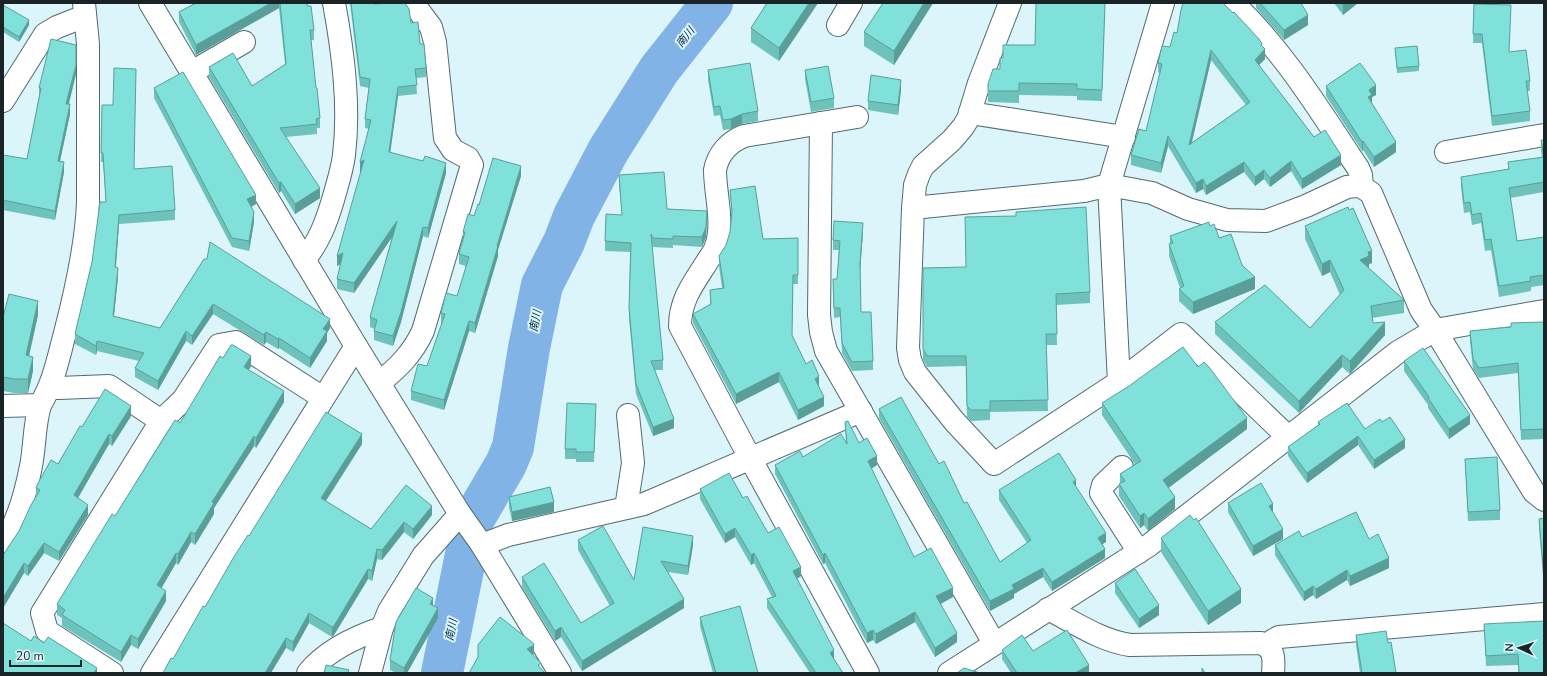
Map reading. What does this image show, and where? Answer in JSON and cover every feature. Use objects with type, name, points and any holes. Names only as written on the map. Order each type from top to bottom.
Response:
[{"type":"street","points":[[150,3],[356,346],[481,544],[560,673]]},
{"type":"street","points":[[304,260],[314,249],[325,226],[344,155],[345,94],[334,3]]},
{"type":"street","points":[[379,383],[398,368],[421,336],[472,165],[468,158],[453,150],[445,138],[435,42],[431,28],[413,3]]},
{"type":"street","points":[[838,25],[850,3]]},
{"type":"street","points":[[1010,3],[978,82],[970,113],[963,127],[956,136],[923,166],[915,185],[908,348],[910,360],[915,372],[954,421],[994,464],[1119,382],[1181,334],[1289,438]]},
{"type":"street","points":[[1119,382],[1109,185],[1163,3]]},
{"type":"street","points":[[1233,3],[1267,40],[1316,106],[1358,168],[1361,175],[1362,187]]},
{"type":"street","points":[[3,101],[45,34],[85,9],[88,44],[87,229],[70,311],[45,396],[36,417],[31,466],[20,508],[13,526],[3,544]]},
{"type":"street","points":[[192,72],[244,42]]},
{"type":"street","points":[[970,113],[1124,137]]},
{"type":"street","points":[[857,117],[744,136],[729,144],[717,162],[715,170],[719,219],[715,250],[687,295],[682,306],[680,326],[750,458],[868,673]]},
{"type":"street","points":[[821,123],[819,315],[821,332],[826,351],[994,644]]},
{"type":"street","points":[[1446,152],[1544,135]]},
{"type":"street","points":[[913,208],[1084,191],[1109,185],[1152,193],[1188,209],[1227,220],[1266,221],[1306,206],[1347,188],[1356,186],[1362,187],[1372,193],[1421,310],[1435,330],[1534,492],[1544,500]]},
{"type":"street","points":[[949,673],[1139,552],[1289,438],[1398,352],[1435,330],[1544,311]]},
{"type":"street","points":[[112,673],[46,630],[42,613],[161,421],[183,400],[219,345],[236,342],[323,398]]},
{"type":"street","points":[[152,673],[356,346]]},
{"type":"street","points":[[3,406],[45,396],[59,388],[109,386],[161,421]]},
{"type":"street","points":[[481,544],[508,535],[644,504],[861,411]]},
{"type":"street","points":[[626,508],[633,463],[628,415]]},
{"type":"street","points":[[1122,467],[1103,485],[1101,493],[1139,552]]},
{"type":"street","points":[[370,673],[382,628],[389,611],[423,556],[462,516]]},
{"type":"street","points":[[1048,609],[1106,639],[1120,644],[1255,642],[1269,647]]},
{"type":"street","points":[[1273,673],[1273,660],[1269,647],[1272,641],[1279,637],[1544,614]]},
{"type":"street","points":[[308,673],[315,664],[334,651],[359,636],[382,628]]},
{"type":"building","points":[[196,3],[271,3],[196,45],[179,12]]},
{"type":"building","points":[[280,3],[307,3],[307,6],[311,6],[314,30],[310,30],[320,118],[316,119],[317,124],[280,128],[320,188],[295,204],[281,182],[279,183],[209,67],[233,53],[252,86],[286,64]]},
{"type":"building","points":[[351,3],[405,3],[409,9],[411,23],[418,22],[420,44],[424,44],[426,68],[415,69],[417,85],[398,87],[389,152],[423,161],[425,156],[446,163],[428,228],[423,227],[401,312],[393,336],[374,331],[377,320],[370,317],[397,221],[354,283],[337,279],[343,253],[337,256],[364,160],[360,162],[371,120],[365,119],[370,79],[360,77]]},
{"type":"building","points":[[767,3],[809,3],[779,48],[751,28]]},
{"type":"building","points":[[883,3],[924,3],[894,51],[864,32]]},
{"type":"building","points":[[1036,3],[1105,3],[1102,90],[1077,89],[1077,84],[1019,83],[1019,91],[988,91],[988,84],[993,69],[1000,69],[1000,58],[1003,58],[1003,45],[1035,45]]},
{"type":"building","points":[[1183,3],[1223,3],[1233,13],[1234,12],[1259,39],[1262,44],[1261,45],[1265,49],[1255,60],[1314,137],[1325,130],[1341,155],[1302,179],[1291,161],[1270,178],[1264,170],[1255,177],[1244,162],[1206,186],[1203,179],[1196,183],[1168,136],[1161,163],[1131,155],[1139,129],[1146,131],[1162,64],[1158,63],[1162,46],[1170,47],[1174,32],[1177,33]],"holes":[[[1211,50],[1250,102],[1189,145]]]},
{"type":"building","points":[[1260,3],[1301,3],[1308,15],[1284,30]]},
{"type":"building","points":[[1474,4],[1511,5],[1509,52],[1526,50],[1530,81],[1526,81],[1530,111],[1492,116],[1482,34],[1473,34]]},
{"type":"building","points":[[3,5],[29,20],[19,37],[3,27]]},
{"type":"building","points":[[51,39],[76,45],[76,65],[66,104],[70,104],[58,161],[64,162],[55,211],[3,200],[3,155],[27,159],[41,88],[39,88]]},
{"type":"building","points":[[1417,46],[1419,66],[1397,68],[1395,48]]},
{"type":"building","points":[[750,63],[758,111],[723,120],[720,106],[714,107],[708,70]]},
{"type":"building","points":[[1360,63],[1376,85],[1369,90],[1372,95],[1368,97],[1396,142],[1374,157],[1363,141],[1362,142],[1326,86]]},
{"type":"building","points":[[828,66],[834,98],[811,102],[805,70]]},
{"type":"building","points":[[114,68],[136,69],[134,169],[172,166],[175,210],[119,215],[115,267],[118,268],[113,316],[160,328],[204,259],[207,259],[210,242],[330,319],[323,329],[327,331],[310,358],[279,338],[278,339],[266,332],[264,335],[213,304],[192,336],[186,331],[158,381],[135,368],[144,353],[97,341],[96,346],[75,334],[92,262],[100,202],[106,202],[103,153],[101,153],[102,105],[113,105]]},
{"type":"building","points":[[183,72],[256,195],[247,199],[254,212],[249,241],[232,238],[154,88]]},
{"type":"building","points":[[871,75],[901,80],[898,105],[868,101]]},
{"type":"building","points":[[1541,140],[1544,140],[1544,157]]},
{"type":"building","points":[[1544,157],[1544,182],[1509,188],[1517,241],[1544,237],[1544,275],[1530,277],[1531,281],[1499,286],[1491,239],[1485,240],[1481,213],[1472,215],[1470,202],[1464,203],[1461,177],[1509,169],[1508,162]]},
{"type":"building","points":[[493,158],[521,166],[475,323],[469,321],[444,400],[411,391],[418,364],[427,366],[445,314],[441,313],[446,293],[457,296],[469,257],[459,254],[465,232],[463,232],[468,214],[474,216],[478,204],[479,205]]},
{"type":"building","points":[[664,172],[667,209],[707,211],[706,227],[702,237],[673,236],[673,239],[653,238],[651,234],[663,360],[651,361],[674,419],[653,427],[636,384],[629,308],[631,243],[605,241],[606,214],[622,215],[619,175]]},
{"type":"building","points":[[755,186],[763,239],[798,238],[798,275],[793,275],[792,335],[806,364],[812,360],[819,376],[815,379],[824,397],[798,410],[779,372],[736,394],[693,314],[711,304],[710,290],[724,288],[719,256],[726,245],[730,232],[732,211],[730,190]]},
{"type":"building","points":[[1086,207],[1090,292],[1056,294],[1057,334],[1046,334],[1048,400],[990,401],[990,410],[971,410],[967,406],[966,356],[927,356],[923,349],[923,268],[966,267],[965,217],[1016,216],[1016,212]]},
{"type":"building","points":[[1348,207],[1349,210],[1353,208],[1372,251],[1368,252],[1369,256],[1360,260],[1404,300],[1371,306],[1373,323],[1385,322],[1350,361],[1342,355],[1299,401],[1215,322],[1265,285],[1310,328],[1344,290],[1330,260],[1322,264],[1305,226]]},
{"type":"building","points":[[834,221],[863,223],[860,263],[861,312],[871,312],[873,361],[852,362],[842,343],[840,308],[834,308],[833,279],[837,279],[840,241],[833,240]]},
{"type":"building","points":[[1209,222],[1210,226],[1214,224],[1219,238],[1231,234],[1242,265],[1255,277],[1193,302],[1179,289],[1184,286],[1169,244],[1173,243],[1170,236]]},
{"type":"building","points":[[9,294],[38,301],[26,355],[33,357],[28,379],[3,377],[3,317]]},
{"type":"building","points":[[1544,322],[1544,429],[1521,430],[1518,363],[1479,368],[1473,359],[1470,331],[1511,327],[1511,323]]},
{"type":"building","points":[[231,345],[251,356],[244,367],[284,391],[256,438],[254,436],[212,502],[214,503],[195,534],[191,532],[178,554],[176,553],[157,585],[166,591],[138,639],[131,635],[121,652],[62,615],[65,610],[57,604],[112,514],[115,516],[175,420],[180,423],[220,356],[223,358]]},
{"type":"building","points":[[1183,347],[1198,367],[1204,362],[1209,367],[1247,418],[1163,480],[1175,497],[1148,519],[1144,513],[1140,516],[1119,484],[1125,481],[1120,474],[1141,461],[1102,403],[1129,386]]},
{"type":"building","points":[[1423,348],[1470,415],[1449,429],[1404,361]]},
{"type":"building","points":[[105,389],[131,406],[112,436],[109,434],[74,495],[88,505],[59,552],[44,543],[28,566],[24,563],[3,598],[3,555],[19,531],[40,490],[36,488],[38,483],[51,460],[58,464],[80,426],[82,427]]},
{"type":"building","points":[[901,397],[939,464],[944,461],[964,503],[967,502],[1000,562],[1031,540],[999,490],[1059,453],[1076,480],[1073,482],[1106,533],[1098,538],[1105,549],[1052,582],[1043,568],[1012,585],[1014,589],[990,601],[879,409]]},
{"type":"building","points":[[567,403],[596,404],[594,452],[576,452],[576,449],[565,449]]},
{"type":"building","points":[[1347,403],[1365,429],[1380,419],[1382,422],[1390,417],[1405,439],[1374,460],[1358,436],[1307,473],[1288,447],[1320,424],[1318,422]]},
{"type":"building","points":[[326,412],[362,434],[321,498],[371,529],[406,485],[432,506],[413,529],[404,522],[382,550],[377,549],[372,571],[368,569],[334,626],[332,627],[309,613],[293,642],[286,638],[265,673],[163,673],[171,658],[173,659],[203,606],[205,607],[235,555],[248,535],[249,536]]},
{"type":"building","points":[[848,421],[859,443],[867,438],[877,456],[868,461],[914,557],[931,548],[953,588],[936,596],[957,633],[935,648],[915,612],[876,634],[873,630],[867,633],[825,553],[823,555],[775,465],[800,451],[803,457],[841,434],[847,444],[845,422]]},
{"type":"building","points":[[1497,457],[1500,510],[1468,512],[1465,459]]},
{"type":"building","points":[[729,473],[743,498],[747,496],[768,533],[779,527],[801,567],[793,571],[834,650],[830,653],[843,673],[816,673],[767,599],[776,596],[754,553],[751,555],[735,528],[725,534],[700,489]]},
{"type":"building","points":[[1261,483],[1273,504],[1269,506],[1283,529],[1253,546],[1228,503]]},
{"type":"building","points":[[550,487],[554,502],[512,512],[509,497]]},
{"type":"building","points":[[1356,512],[1369,539],[1378,534],[1389,558],[1350,576],[1347,570],[1316,589],[1313,586],[1304,592],[1275,545],[1299,531],[1302,537]]},
{"type":"building","points":[[1190,515],[1194,520],[1196,518],[1241,589],[1208,611],[1161,538]]},
{"type":"building","points":[[1544,518],[1544,577],[1539,519]]},
{"type":"building","points":[[603,526],[634,580],[643,527],[693,536],[688,566],[661,561],[684,599],[582,661],[561,627],[555,631],[522,577],[544,563],[581,623],[614,603],[578,540]]},
{"type":"building","points":[[1135,569],[1159,605],[1139,619],[1115,583]]},
{"type":"building","points":[[416,588],[433,598],[430,604],[438,608],[404,668],[390,660],[396,622]]},
{"type":"building","points":[[740,606],[758,673],[716,673],[700,617]]},
{"type":"building","points":[[500,617],[533,643],[534,645],[527,649],[541,663],[538,665],[545,673],[469,673],[478,657],[478,645]]},
{"type":"building","points":[[1544,621],[1544,673],[1519,673],[1518,654],[1486,656],[1484,624]]},
{"type":"building","points":[[3,623],[31,641],[34,636],[44,643],[48,637],[97,668],[94,673],[3,673]]},
{"type":"building","points":[[1067,630],[1089,665],[1075,673],[1017,673],[1002,650],[1022,635],[1033,651]]},
{"type":"building","points":[[1386,631],[1388,643],[1391,642],[1396,673],[1362,673],[1356,635]]},
{"type":"building","points":[[326,665],[349,670],[348,673],[324,673]]},
{"type":"building","points":[[964,668],[980,673],[957,673]]},
{"type":"waterway","name":"南川","points":[[442,673],[473,520],[506,464],[513,447],[529,348],[542,285],[564,242],[574,216],[608,151],[659,70],[712,3]]}]
